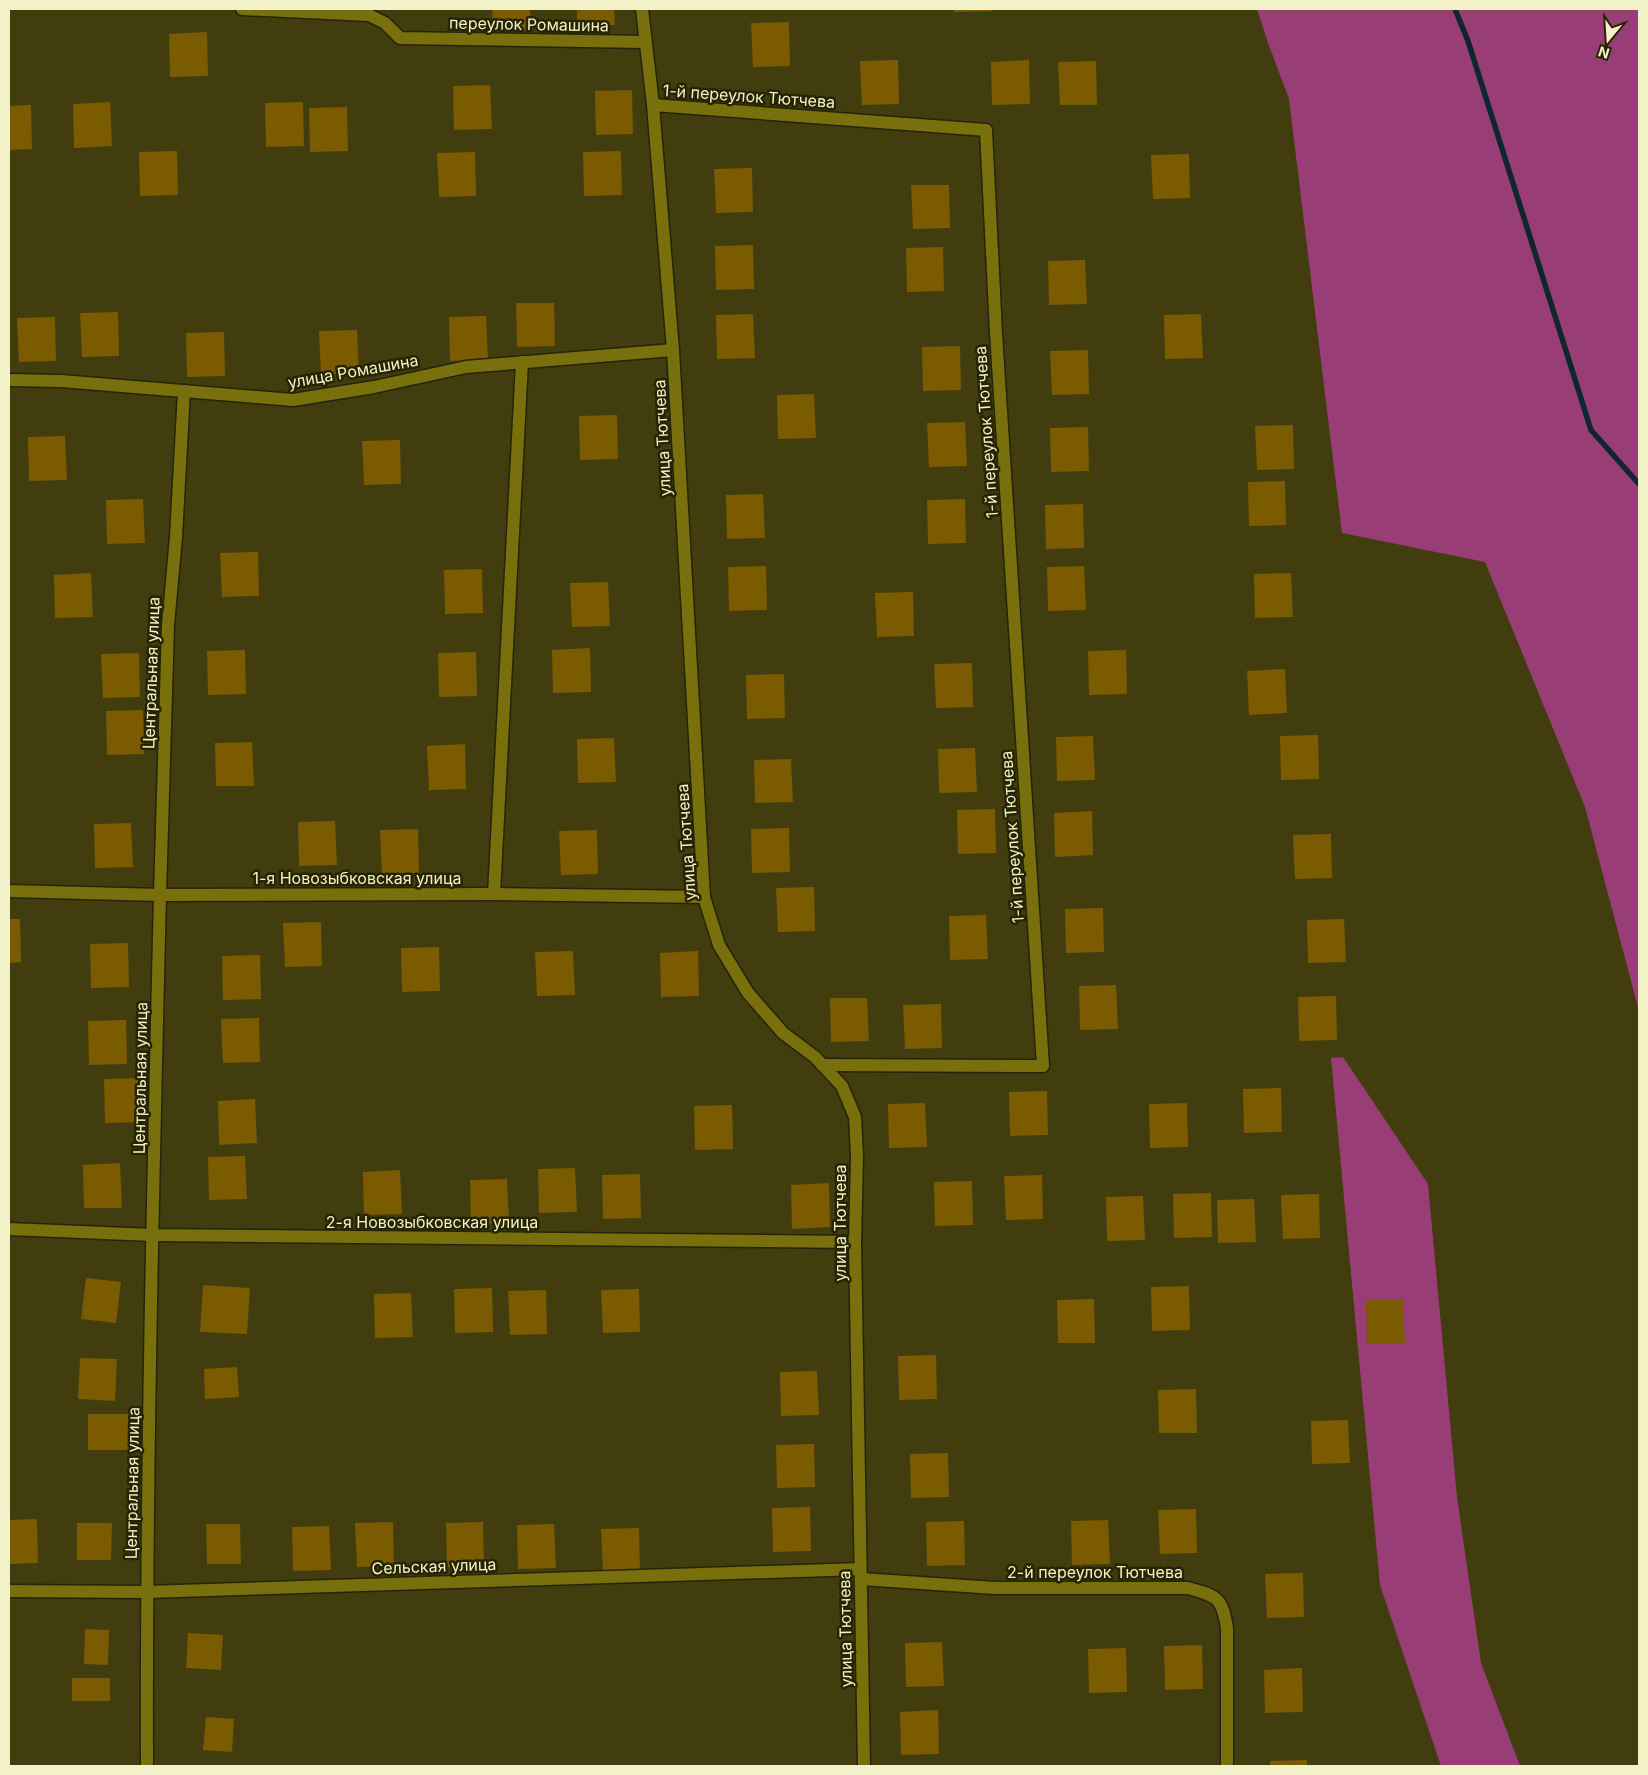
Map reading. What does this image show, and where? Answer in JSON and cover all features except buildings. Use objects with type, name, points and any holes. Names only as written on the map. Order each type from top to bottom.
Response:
[{"type":"street","name":"переулок Ромашина","points":[[242,9],[369,15],[385,23],[400,38],[645,42]]},
{"type":"street","name":"улица Тютчева","points":[[642,9],[653,105],[673,350],[704,897],[719,945],[748,994],[783,1033],[815,1057],[842,1086],[855,1117],[857,1156],[855,1242],[864,1766]]},
{"type":"street","name":"1-й переулок Тютчева","points":[[653,105],[986,130],[996,323],[1043,1066],[822,1065]]},
{"type":"street","name":"улица Ромашина","points":[[9,380],[61,380],[293,400],[374,387],[466,367],[673,350]]},
{"type":"street","points":[[494,894],[522,362]]},
{"type":"street","name":"Центральная улица","points":[[147,1766],[146,1592],[160,895],[168,626],[176,537],[184,391]]},
{"type":"street","name":"1-я Новозыбковская улица","points":[[9,891],[160,895],[494,894],[704,897]]},
{"type":"street","name":"2-я Новозыбковская улица","points":[[9,1229],[152,1235],[855,1242]]},
{"type":"street","name":"Сельская улица","points":[[9,1591],[146,1592],[861,1574]]},
{"type":"street","name":"2-й переулок Тютчева","points":[[861,1574],[996,1588],[1188,1588],[1207,1593],[1220,1601],[1224,1610],[1227,1628],[1227,1766]]},
{"type":"shaded area","points":[[1257,9],[1639,9],[1639,1011],[1585,807],[1485,562],[1342,533],[1289,99]]},
{"type":"shaded area","points":[[1343,1057],[1428,1184],[1457,1497],[1481,1663],[1520,1766],[1441,1766],[1380,1585],[1331,1058]]},
{"type":"waterway","points":[[1455,9],[1468,41],[1591,430],[1639,484]]}]
